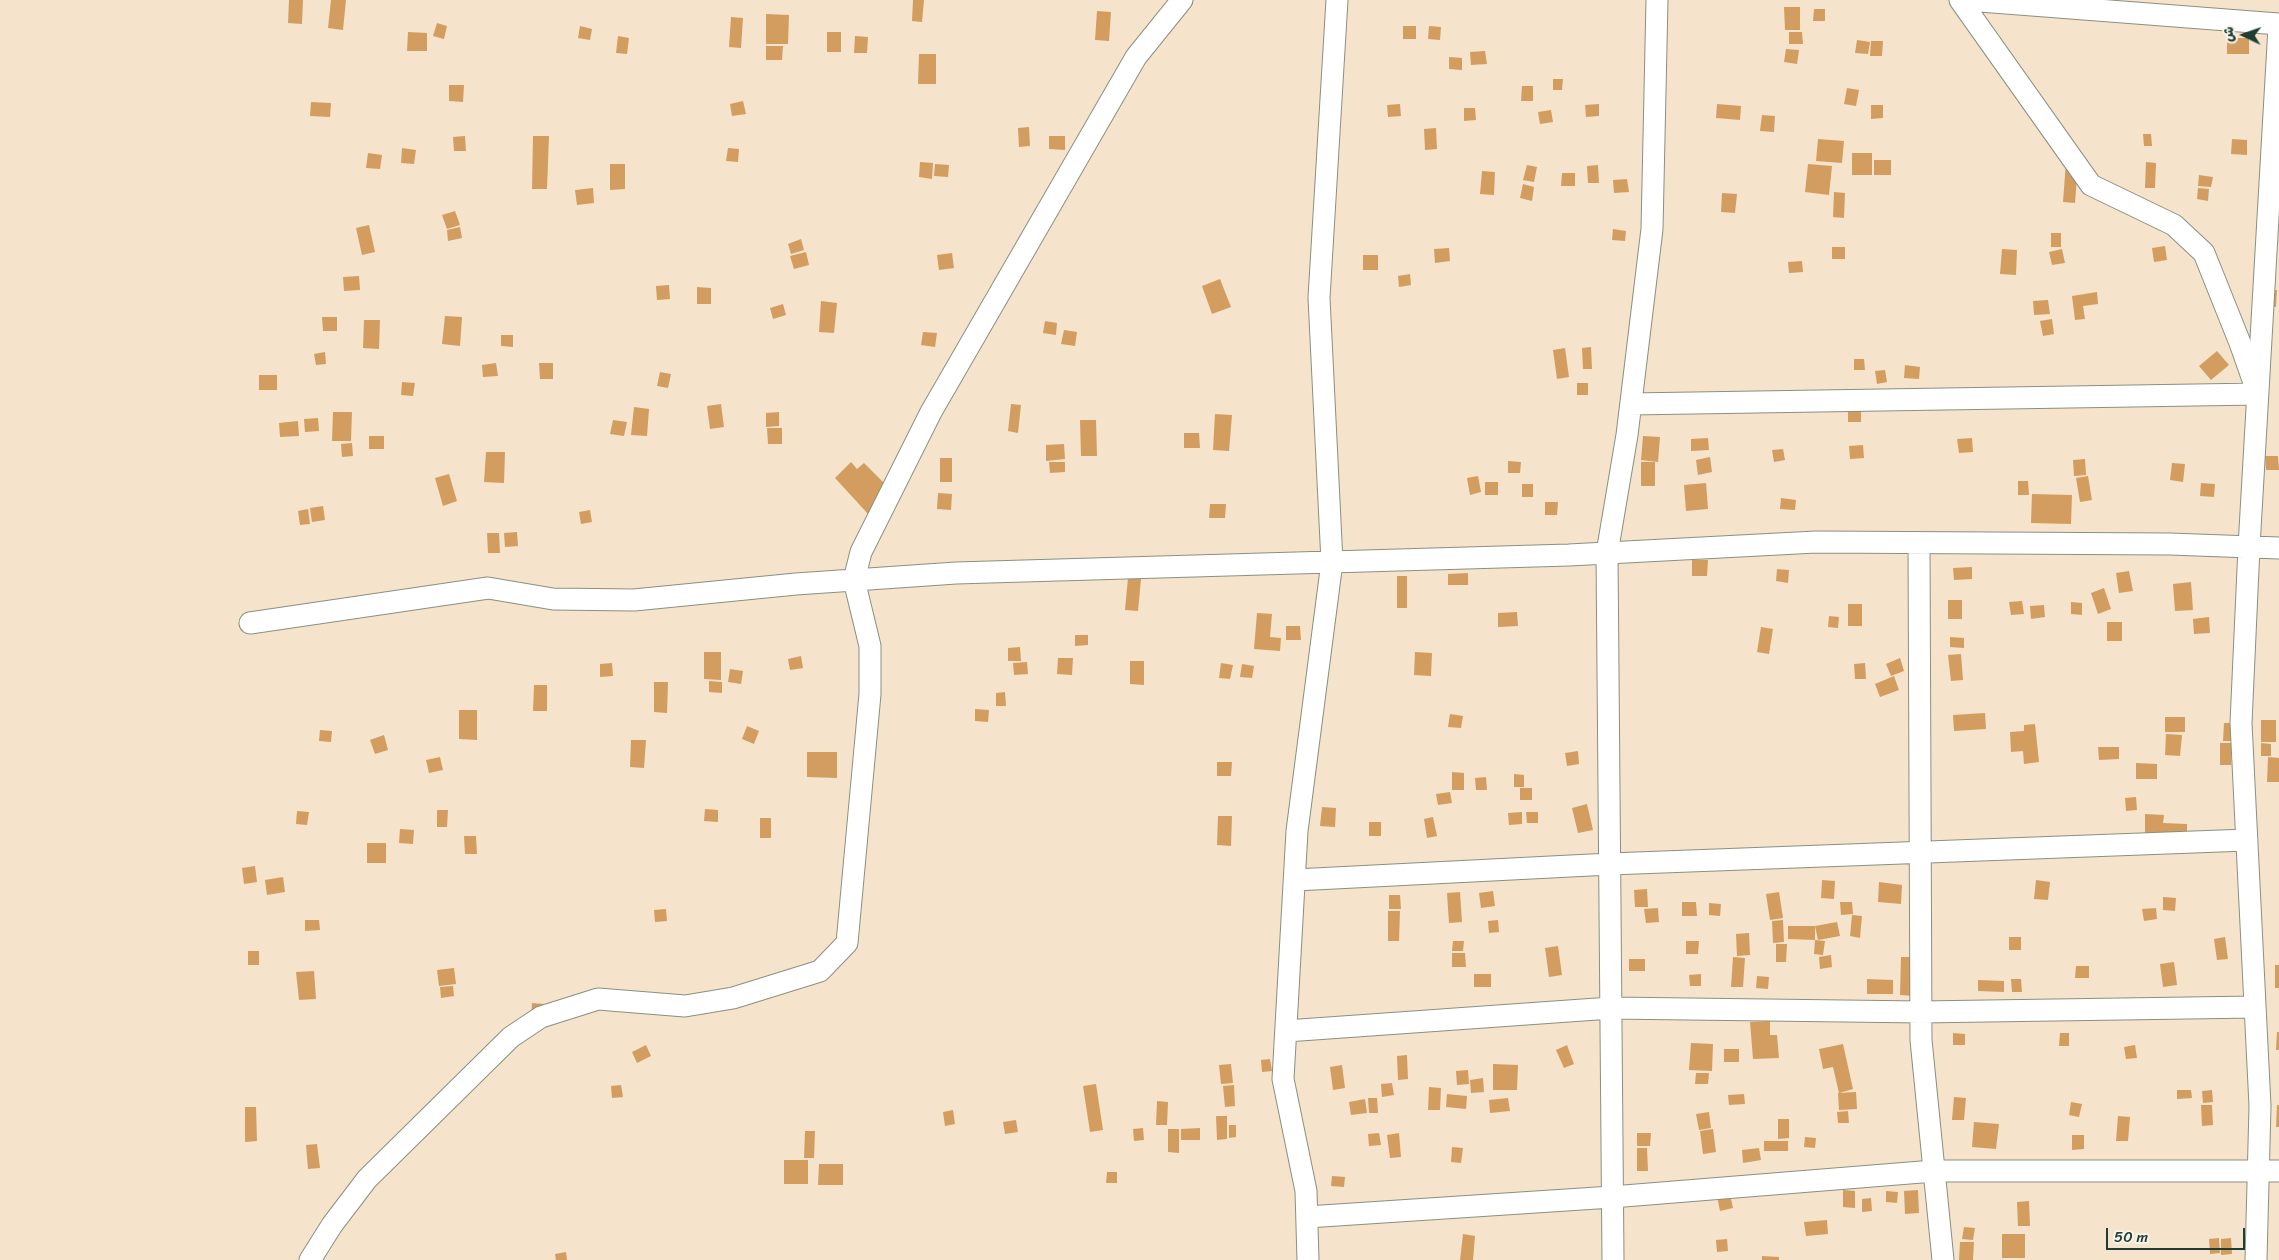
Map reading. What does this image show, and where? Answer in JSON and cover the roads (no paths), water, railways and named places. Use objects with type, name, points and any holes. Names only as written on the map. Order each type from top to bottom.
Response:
[{"type":"street","points":[[310,1260],[332,1225],[367,1179],[511,1036],[541,1017],[598,999],[685,1006],[733,998],[820,971],[847,943],[870,694],[870,646],[854,580],[861,552],[931,412],[1136,57],[1182,0]]},
{"type":"street","points":[[1308,1260],[1306,1191],[1283,1079],[1297,832],[1332,562],[1319,298],[1337,0]]},
{"type":"street","points":[[1613,1260],[1607,553],[1631,404],[1652,229],[1657,0]]},
{"type":"street","points":[[1960,0],[2091,185],[2174,225],[2204,253],[2258,394]]},
{"type":"street","points":[[1966,0],[2279,26],[2249,547],[2241,723],[2260,1106],[2269,1170],[2256,1260]]},
{"type":"street","points":[[1631,404],[2258,394]]},
{"type":"street","points":[[250,623],[488,588],[553,599],[634,600],[854,580],[956,573],[1607,553],[1816,542],[2170,544],[2279,548]]},
{"type":"street","points":[[1919,542],[1921,1040],[1943,1260]]},
{"type":"street","points":[[1295,880],[1610,864],[2247,840]]},
{"type":"street","points":[[1286,1031],[1611,1008],[1921,1012],[2255,1007]]},
{"type":"street","points":[[1307,1218],[1612,1197],[1934,1171],[2269,1170]]}]
